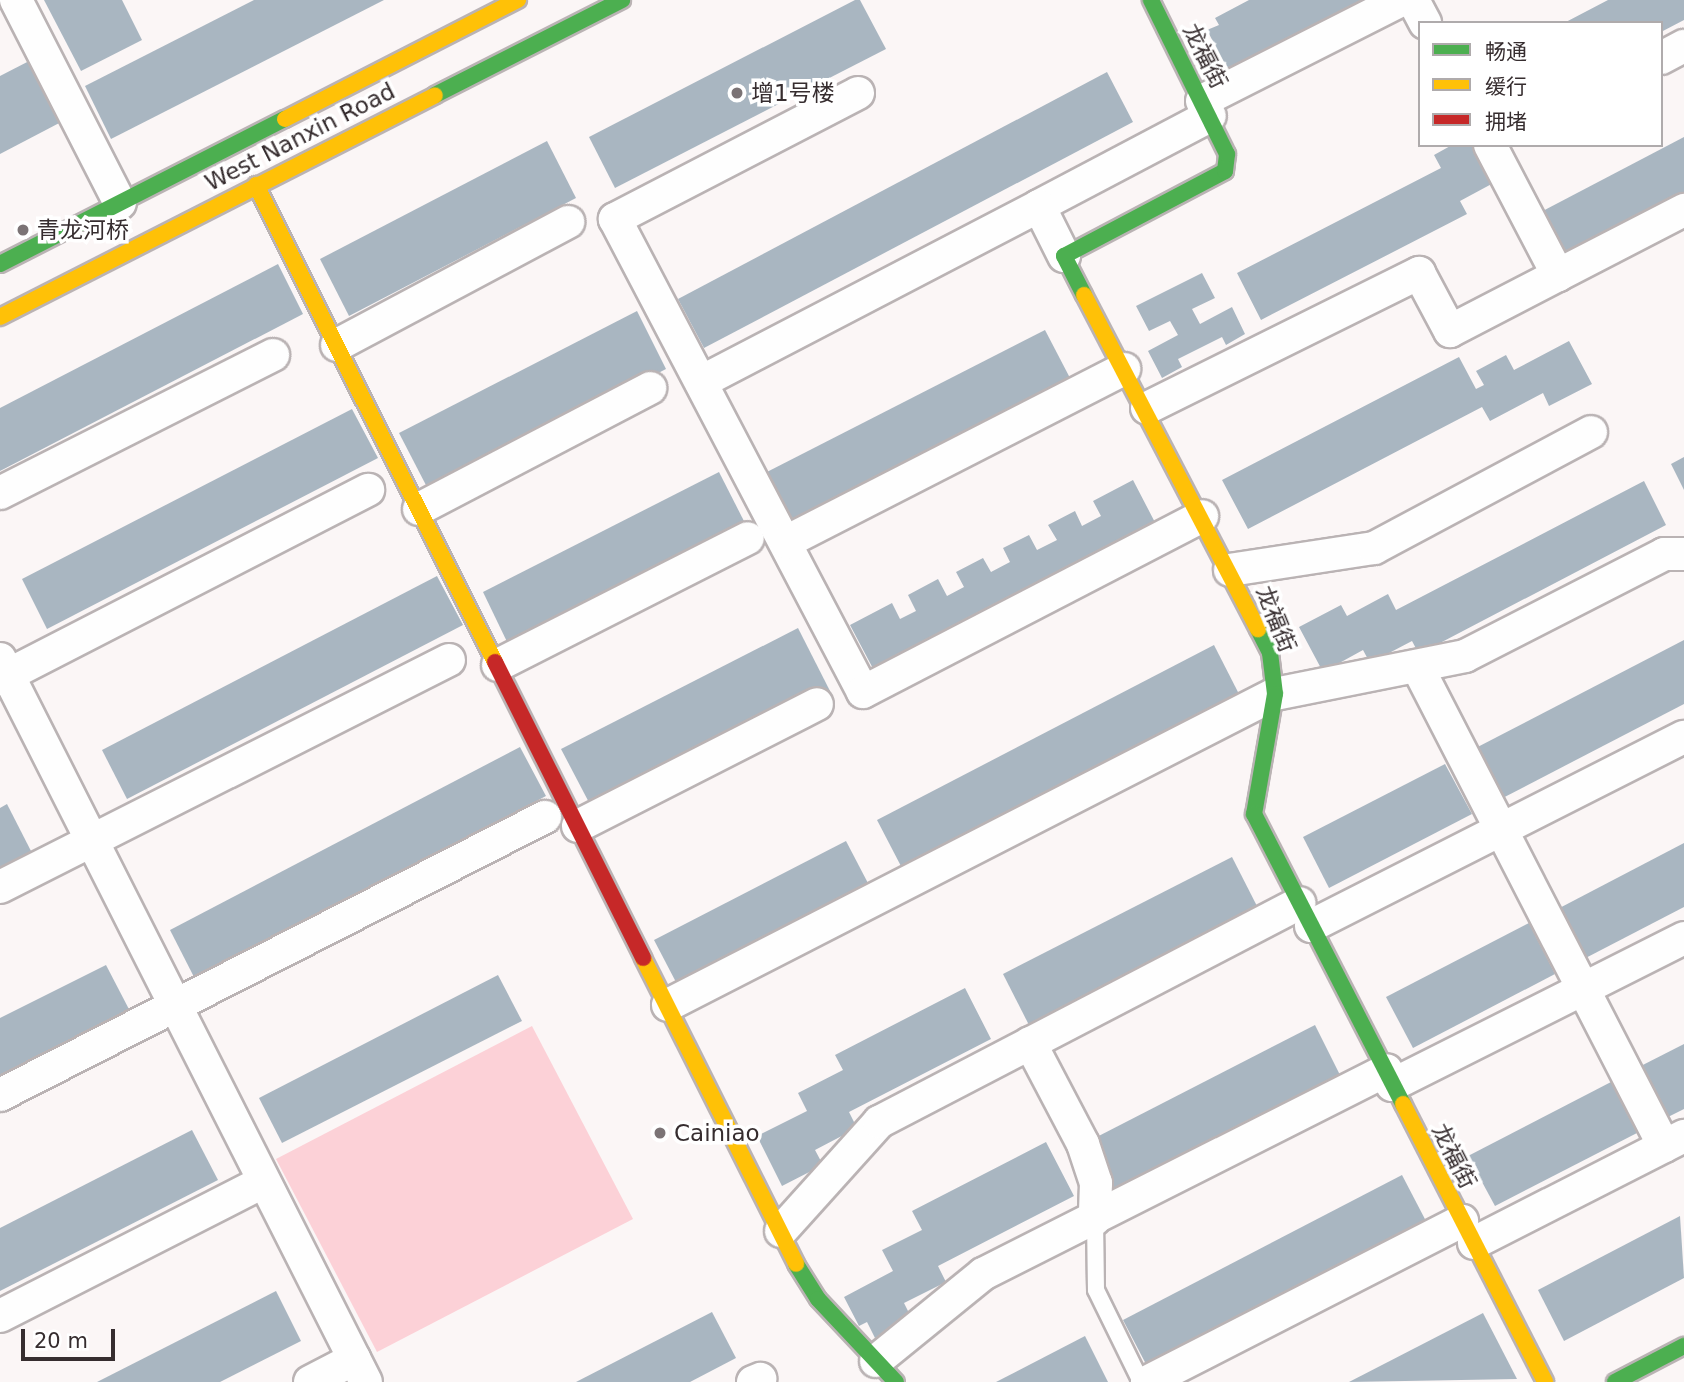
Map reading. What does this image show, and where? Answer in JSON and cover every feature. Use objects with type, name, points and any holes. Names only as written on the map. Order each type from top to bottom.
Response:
[{"type":"street","points":[[16,0],[120,203]]},
{"type":"street","name":"West Nanxin Road","points":[[0,264],[518,0]]},
{"type":"street","name":"West Nanxin Road","points":[[0,317],[622,0]]},
{"type":"street","name":"龙福街","points":[[1151,0],[1227,154],[1225,171],[1064,256],[1147,408],[1270,653],[1275,694],[1254,814],[1545,1382]]},
{"type":"street","points":[[701,382],[1038,206],[1206,108],[1401,0]]},
{"type":"street","points":[[1413,0],[1424,21]]},
{"type":"street","points":[[1663,57],[1684,46]]},
{"type":"street","points":[[858,93],[615,219],[863,692],[1202,516]]},
{"type":"street","points":[[1492,147],[1558,275]]},
{"type":"street","points":[[256,185],[781,1231],[818,1299],[886,1371],[983,1275],[1389,1077],[1583,990],[1684,938]]},
{"type":"street","points":[[1038,206],[1064,256]]},
{"type":"street","points":[[1147,408],[1419,273],[1450,331],[1684,210]]},
{"type":"street","points":[[337,345],[568,222]]},
{"type":"street","points":[[0,494],[273,355]]},
{"type":"street","points":[[786,542],[1124,369]]},
{"type":"street","points":[[419,509],[650,388]]},
{"type":"street","points":[[1230,570],[1374,548],[1591,432]]},
{"type":"street","points":[[310,1382],[360,1371],[2,671],[368,490]]},
{"type":"street","points":[[498,665],[748,538]]},
{"type":"street","points":[[668,1005],[1275,694],[1465,656],[1664,554],[1684,554]]},
{"type":"street","points":[[0,887],[449,660]]},
{"type":"street","points":[[1147,1382],[1468,1232],[1674,1141],[1583,990],[1417,666]]},
{"type":"street","points":[[578,826],[817,705]]},
{"type":"street","points":[[781,1231],[879,1122],[1030,1042],[1305,915],[1501,829],[1684,737]]},
{"type":"street","points":[[0,1095],[545,817]]},
{"type":"street","points":[[1030,1042],[1083,1144],[1096,1183],[1095,1219]]},
{"type":"street","points":[[0,1317],[263,1182]]},
{"type":"street","points":[[1615,1382],[1684,1346]]},
{"type":"lane","points":[[1095,1219],[1096,1290],[1141,1382]]},
{"type":"shaded area","points":[[532,1026],[633,1219],[377,1352],[276,1159]]},
{"type":"building","points":[[44,0],[122,0],[142,40],[81,71]]},
{"type":"building","points":[[254,0],[384,0],[111,139],[85,86]]},
{"type":"building","name":"增1号楼","points":[[855,0],[860,0],[886,49],[615,188],[589,137]]},
{"type":"building","points":[[1249,0],[1367,0],[1229,72],[1207,30],[1219,25],[1215,18]]},
{"type":"building","points":[[1608,0],[1684,0],[1684,20],[1663,31],[1663,21],[1568,21]]},
{"type":"building","points":[[33,59],[65,120],[0,154],[0,76]]},
{"type":"building","points":[[1107,72],[1133,122],[704,348],[678,299]]},
{"type":"building","points":[[1684,137],[1684,197],[1562,261],[1537,214]]},
{"type":"building","points":[[547,141],[576,198],[349,316],[320,259]]},
{"type":"building","points":[[1448,147],[1483,147],[1499,180],[1460,201],[1467,214],[1261,320],[1237,273],[1441,168],[1434,155]]},
{"type":"building","points":[[278,264],[303,314],[0,471],[0,408]]},
{"type":"building","points":[[1202,273],[1215,298],[1192,309],[1200,324],[1232,307],[1245,334],[1226,345],[1222,337],[1178,359],[1182,367],[1162,378],[1148,351],[1178,335],[1170,321],[1149,331],[1136,306]]},
{"type":"building","points":[[637,311],[666,369],[429,491],[399,433]]},
{"type":"building","points":[[1045,330],[1070,378],[786,524],[761,475]]},
{"type":"building","points":[[1569,341],[1592,384],[1549,406],[1543,393],[1490,421],[1482,407],[1248,529],[1222,480],[1459,357],[1476,389],[1484,385],[1476,371],[1506,355],[1514,370]]},
{"type":"building","points":[[352,409],[378,458],[47,629],[22,579]]},
{"type":"building","points":[[1684,457],[1684,490],[1671,464]]},
{"type":"building","points":[[719,472],[747,527],[510,648],[483,592]]},
{"type":"building","points":[[1133,480],[1160,532],[878,678],[850,625],[892,603],[900,619],[916,611],[908,595],[938,579],[947,596],[964,587],[956,572],[983,558],[991,572],[1010,562],[1003,548],[1029,535],[1037,550],[1057,540],[1048,525],[1075,511],[1082,526],[1101,516],[1093,501]]},
{"type":"building","points":[[1644,481],[1666,525],[1419,654],[1412,641],[1370,663],[1363,650],[1323,672],[1299,627],[1341,605],[1347,616],[1388,594],[1396,610]]},
{"type":"building","points":[[437,576],[463,625],[127,799],[102,750]]},
{"type":"building","points":[[798,628],[830,691],[594,812],[561,749]]},
{"type":"building","points":[[1684,640],[1684,704],[1493,803],[1466,753]]},
{"type":"building","points":[[1214,645],[1240,696],[903,870],[877,820]]},
{"type":"building","points":[[520,747],[546,796],[195,979],[170,930]]},
{"type":"building","points":[[1445,764],[1472,814],[1329,888],[1303,837]]},
{"type":"building","points":[[7,804],[32,853],[0,870],[0,808]]},
{"type":"building","points":[[846,841],[870,887],[678,986],[654,940]]},
{"type":"building","points":[[1684,843],[1684,907],[1576,963],[1550,913]]},
{"type":"building","points":[[1232,857],[1260,912],[1031,1029],[1003,974]]},
{"type":"building","points":[[1529,923],[1555,974],[1413,1048],[1386,997]]},
{"type":"building","points":[[106,965],[132,1015],[0,1081],[0,1018]]},
{"type":"building","points":[[498,975],[522,1021],[282,1143],[259,1098]]},
{"type":"building","points":[[965,988],[991,1039],[849,1112],[857,1128],[815,1150],[823,1165],[782,1186],[757,1136],[807,1111],[798,1093],[843,1070],[835,1055]]},
{"type":"building","points":[[1315,1025],[1343,1081],[1115,1197],[1087,1142]]},
{"type":"building","points":[[1684,1044],[1684,1109],[1658,1122],[1631,1071]]},
{"type":"building","points":[[1611,1082],[1637,1133],[1495,1206],[1468,1156]]},
{"type":"building","points":[[192,1130],[218,1180],[0,1291],[0,1228]]},
{"type":"building","points":[[1046,1142],[1074,1196],[938,1266],[946,1282],[904,1303],[912,1319],[875,1338],[867,1322],[859,1326],[844,1297],[893,1271],[882,1250],[922,1230],[912,1211]]},
{"type":"building","points":[[1402,1175],[1427,1223],[1148,1368],[1123,1320]]},
{"type":"building","points":[[1680,1216],[1684,1278],[1564,1341],[1538,1290]]},
{"type":"building","points":[[276,1291],[301,1341],[220,1382],[97,1382]]},
{"type":"building","points":[[712,1312],[736,1358],[690,1382],[576,1382]]},
{"type":"building","points":[[1483,1313],[1517,1379],[1349,1382]]},
{"type":"building","points":[[1085,1336],[1108,1382],[996,1382]]},
{"type":"traffic: fast","points":[[435,95],[622,0]]},
{"type":"traffic: fast","points":[[1084,295],[1064,256],[1225,171],[1227,154],[1151,0]]},
{"type":"traffic: fast","points":[[0,264],[285,119]]},
{"type":"traffic: fast","points":[[1258,629],[1270,653],[1275,694],[1254,814],[1403,1104]]},
{"type":"traffic: fast","points":[[796,1264],[818,1299],[896,1382]]},
{"type":"traffic: fast","points":[[1615,1382],[1684,1346]]},
{"type":"traffic: slow","points":[[285,119],[518,0]]},
{"type":"traffic: slow","points":[[0,317],[435,95]]},
{"type":"traffic: slow","points":[[256,185],[495,662]]},
{"type":"traffic: slow","points":[[1084,295],[1258,629]]},
{"type":"traffic: slow","points":[[643,958],[796,1264]]},
{"type":"traffic: slow","points":[[1403,1104],[1545,1382]]},
{"type":"traffic: jam","points":[[495,662],[643,958]]},
{"type":"place","name":"增1号楼","points":[[737,93]]},
{"type":"place","name":"青龙河桥","points":[[23,230]]},
{"type":"place","name":"Cainiao","points":[[660,1133]]}]
